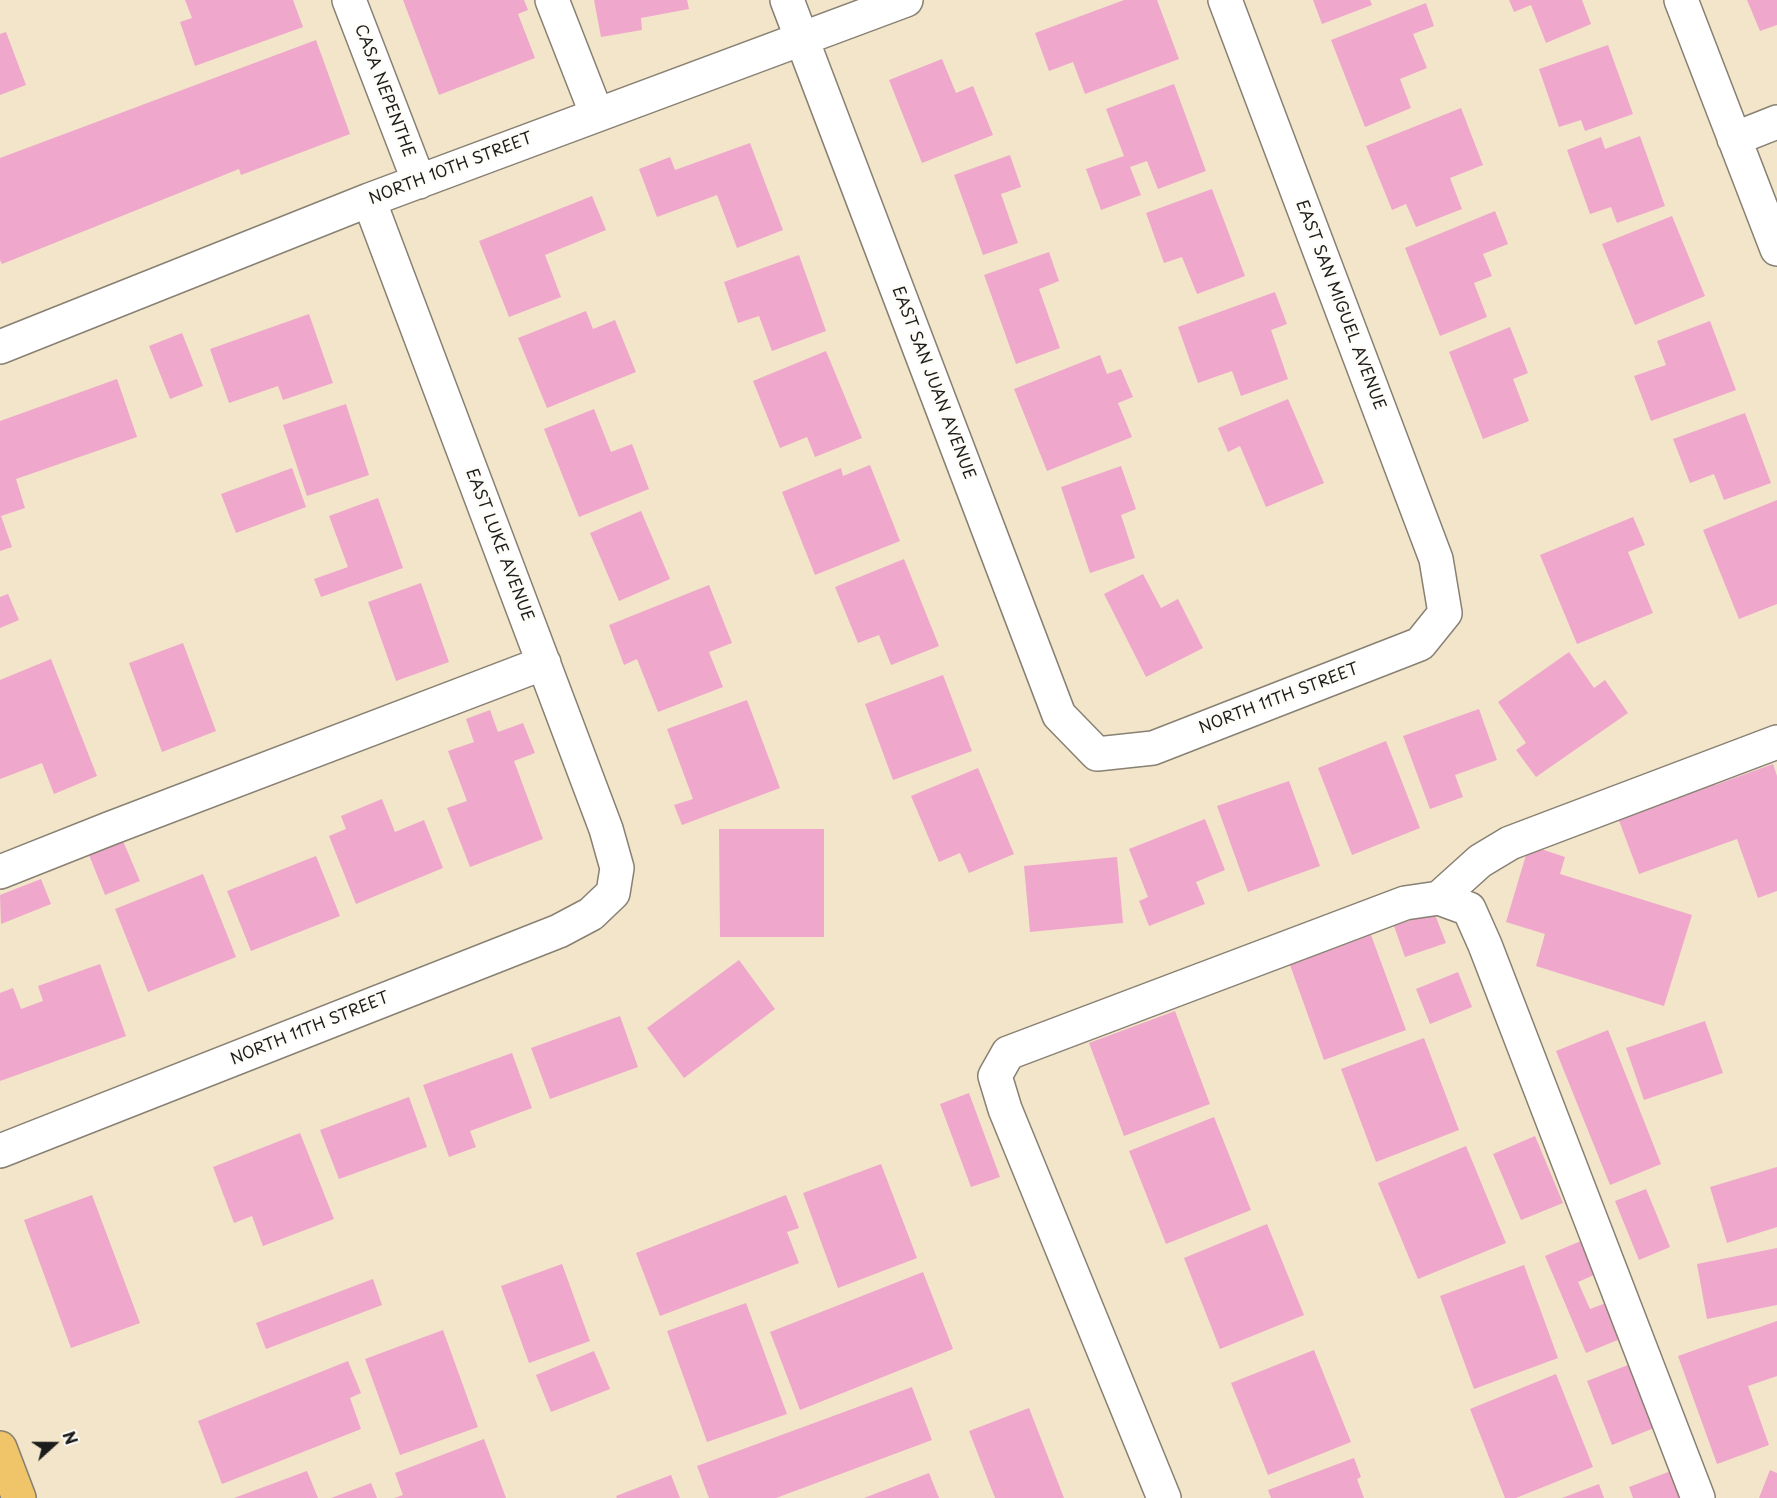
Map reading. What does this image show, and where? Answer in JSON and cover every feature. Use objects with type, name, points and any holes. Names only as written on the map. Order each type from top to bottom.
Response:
[{"type":"main road","points":[[0,1448],[19,1498]]},
{"type":"street","name":"CASA NEPENTHE","points":[[349,0],[419,182]]},
{"type":"street","points":[[552,0],[597,115]]},
{"type":"street","name":"EAST SAN JUAN AVENUE","points":[[787,0],[1059,715],[1097,754]]},
{"type":"street","name":"NORTH 10TH STREET","points":[[0,347],[369,200],[906,0]]},
{"type":"street","name":"EAST SAN MIGUEL AVENUE","points":[[1225,0],[1436,559],[1445,614]]},
{"type":"street","points":[[1681,0],[1777,249]]},
{"type":"street","points":[[1734,139],[1777,122]]},
{"type":"street","name":"EAST LUKE AVENUE","points":[[369,200],[606,829],[618,868],[613,893]]},
{"type":"street","name":"NORTH 11TH STREET","points":[[1097,754],[1153,748],[1420,644],[1445,614]]},
{"type":"street","points":[[0,873],[111,828],[544,663]]},
{"type":"street","points":[[1439,898],[1480,861],[1510,843],[1777,742]]},
{"type":"street","name":"NORTH 11TH STREET","points":[[0,1151],[559,931],[591,914],[613,893]]},
{"type":"street","points":[[1164,1498],[1005,1109],[995,1076],[1008,1053],[1405,903],[1439,898],[1469,909],[1485,945],[1698,1498]]},
{"type":"building","points":[[185,0],[293,0],[303,27],[195,66],[180,22],[192,18]]},
{"type":"building","points":[[403,0],[524,0],[528,10],[518,14],[535,58],[439,95]]},
{"type":"building","points":[[594,0],[687,0],[689,9],[641,18],[642,30],[601,37]]},
{"type":"building","points":[[1124,0],[1157,0],[1179,59],[1085,94],[1073,62],[1049,71],[1035,33]]},
{"type":"building","points":[[1313,0],[1370,0],[1372,5],[1322,24]]},
{"type":"building","points":[[1509,0],[1582,0],[1591,24],[1546,43],[1531,5],[1514,12]]},
{"type":"building","points":[[1747,0],[1777,0],[1777,25],[1760,31]]},
{"type":"building","points":[[1426,3],[1434,26],[1413,34],[1427,68],[1400,79],[1411,108],[1365,127],[1331,40]]},
{"type":"building","points":[[6,32],[26,85],[0,95],[0,34]]},
{"type":"building","points":[[316,40],[350,134],[241,175],[239,169],[2,264],[0,260],[0,158]]},
{"type":"building","points":[[1608,45],[1633,114],[1585,131],[1581,120],[1559,127],[1539,69]]},
{"type":"building","points":[[942,59],[956,93],[973,86],[993,135],[922,163],[889,80]]},
{"type":"building","points":[[1174,84],[1206,171],[1158,189],[1147,161],[1130,167],[1141,195],[1101,210],[1086,169],[1124,156],[1106,109]]},
{"type":"building","points":[[1461,108],[1483,165],[1450,178],[1462,209],[1416,227],[1406,204],[1392,210],[1366,146]]},
{"type":"building","points":[[1640,136],[1665,206],[1617,223],[1611,207],[1590,214],[1567,150],[1601,137],[1605,149]]},
{"type":"building","points":[[750,143],[783,230],[737,248],[717,195],[657,217],[639,169],[670,157],[675,170]]},
{"type":"building","points":[[1010,155],[1021,187],[1001,194],[1018,243],[983,255],[954,175]]},
{"type":"building","points":[[1212,189],[1245,276],[1197,294],[1182,257],[1164,263],[1146,213]]},
{"type":"building","points":[[592,196],[606,230],[545,255],[561,297],[509,317],[479,241]]},
{"type":"building","points":[[1495,211],[1508,244],[1483,254],[1492,276],[1474,283],[1487,317],[1440,336],[1405,248]]},
{"type":"building","points":[[1672,216],[1705,296],[1635,325],[1602,244]]},
{"type":"building","points":[[1049,252],[1059,281],[1039,289],[1060,348],[1016,364],[984,275]]},
{"type":"building","points":[[799,255],[826,331],[772,351],[759,316],[738,323],[724,282]]},
{"type":"building","points":[[1275,292],[1287,324],[1271,330],[1288,379],[1241,396],[1232,371],[1198,383],[1178,327]]},
{"type":"building","points":[[586,311],[593,329],[615,320],[636,372],[547,408],[518,338]]},
{"type":"building","points":[[309,314],[333,383],[283,400],[278,386],[229,403],[210,349]]},
{"type":"building","points":[[1710,321],[1736,390],[1651,421],[1634,376],[1666,365],[1657,341]]},
{"type":"building","points":[[1510,327],[1528,373],[1513,379],[1529,421],[1483,439],[1449,352]]},
{"type":"building","points":[[182,333],[203,386],[170,399],[149,346]]},
{"type":"building","points":[[826,351],[862,438],[815,457],[807,437],[780,448],[753,381]]},
{"type":"building","points":[[1100,355],[1107,374],[1121,369],[1133,397],[1118,403],[1132,437],[1047,471],[1014,389]]},
{"type":"building","points":[[117,379],[137,437],[16,479],[25,508],[1,516],[12,547],[0,551],[0,421]]},
{"type":"building","points":[[1288,399],[1324,483],[1266,507],[1240,446],[1228,452],[1218,428]]},
{"type":"building","points":[[346,404],[369,475],[307,496],[283,425]]},
{"type":"building","points":[[594,409],[611,452],[632,444],[649,489],[579,517],[544,429]]},
{"type":"building","points":[[1745,413],[1771,483],[1724,500],[1714,474],[1690,483],[1673,439]]},
{"type":"building","points":[[870,465],[900,541],[815,575],[782,492],[841,468],[843,476]]},
{"type":"building","points":[[1121,466],[1136,509],[1121,515],[1135,558],[1090,573],[1061,487]]},
{"type":"building","points":[[292,468],[306,507],[236,533],[221,494]]},
{"type":"building","points":[[378,498],[403,568],[321,597],[314,579],[348,567],[329,516]]},
{"type":"building","points":[[1777,500],[1777,604],[1739,619],[1703,530]]},
{"type":"building","points":[[641,511],[670,579],[619,601],[590,533]]},
{"type":"building","points":[[1633,517],[1645,545],[1628,552],[1653,613],[1577,644],[1540,555]]},
{"type":"building","points":[[904,559],[939,646],[891,665],[879,635],[858,643],[835,587]]},
{"type":"building","points":[[1143,574],[1161,608],[1178,599],[1203,648],[1146,677],[1104,594]]},
{"type":"building","points":[[421,583],[449,662],[396,681],[368,602]]},
{"type":"building","points":[[709,585],[732,643],[709,652],[723,687],[658,712],[637,659],[624,665],[609,625]]},
{"type":"building","points":[[8,594],[19,620],[0,628],[0,597]]},
{"type":"building","points":[[183,643],[216,731],[162,752],[129,663]]},
{"type":"building","points":[[1569,652],[1594,688],[1605,680],[1628,713],[1536,777],[1516,750],[1526,743],[1498,702]]},
{"type":"building","points":[[51,659],[97,776],[54,794],[42,763],[0,779],[0,680]]},
{"type":"building","points":[[943,675],[972,751],[893,780],[865,704]]},
{"type":"building","points":[[747,700],[780,788],[682,825],[674,805],[693,799],[667,729]]},
{"type":"building","points":[[1479,709],[1497,760],[1455,775],[1463,797],[1430,809],[1403,736]]},
{"type":"building","points":[[490,710],[498,732],[523,723],[535,753],[514,761],[543,839],[470,867],[447,808],[467,801],[448,751],[474,742],[466,719]]},
{"type":"building","points":[[1386,741],[1420,828],[1352,855],[1318,768]]},
{"type":"building","points":[[1773,764],[1777,776],[1777,891],[1758,898],[1737,839],[1639,874],[1615,810],[1711,775],[1715,785]]},
{"type":"building","points":[[978,768],[1014,854],[969,873],[960,853],[939,862],[911,796]]},
{"type":"building","points":[[1289,781],[1320,866],[1248,892],[1217,806]]},
{"type":"building","points":[[382,799],[395,832],[424,820],[443,868],[356,904],[329,836],[346,829],[341,816]]},
{"type":"building","points":[[1205,819],[1225,870],[1196,882],[1205,904],[1149,926],[1139,901],[1148,897],[1129,849]]},
{"type":"building","points":[[719,829],[824,829],[824,937],[720,937]]},
{"type":"building","points":[[123,841],[140,881],[105,895],[89,855]]},
{"type":"building","points":[[1529,845],[1565,857],[1560,874],[1692,915],[1664,1006],[1536,966],[1545,934],[1506,922]]},
{"type":"building","points":[[316,856],[340,916],[251,951],[227,891]]},
{"type":"building","points":[[1117,857],[1123,923],[1030,932],[1024,866]]},
{"type":"building","points":[[203,874],[236,957],[148,992],[115,909]]},
{"type":"building","points":[[41,879],[51,904],[1,924],[0,895]]},
{"type":"building","points":[[1434,912],[1446,943],[1405,957],[1394,926]]},
{"type":"building","points":[[1371,935],[1406,1030],[1324,1060],[1290,965]]},
{"type":"building","points":[[739,960],[775,1009],[684,1078],[647,1028]]},
{"type":"building","points":[[100,964],[126,1036],[0,1081],[0,993],[13,988],[21,1009],[43,1001],[38,986]]},
{"type":"building","points":[[1458,972],[1472,1007],[1430,1024],[1416,989]]},
{"type":"building","points":[[1175,1011],[1210,1104],[1124,1136],[1089,1043]]},
{"type":"building","points":[[620,1016],[638,1067],[550,1099],[531,1048]]},
{"type":"building","points":[[1705,1021],[1723,1073],[1644,1100],[1626,1048]]},
{"type":"building","points":[[1608,1030],[1661,1164],[1610,1185],[1556,1051]]},
{"type":"building","points":[[1424,1038],[1459,1130],[1376,1162],[1341,1069]]},
{"type":"building","points":[[512,1053],[532,1108],[470,1131],[476,1147],[449,1157],[423,1085]]},
{"type":"building","points":[[969,1093],[1000,1177],[971,1187],[940,1104]]},
{"type":"building","points":[[409,1097],[427,1147],[339,1179],[320,1130]]},
{"type":"building","points":[[1214,1117],[1251,1210],[1166,1244],[1129,1151]]},
{"type":"building","points":[[300,1133],[334,1219],[263,1246],[252,1216],[234,1223],[213,1167]]},
{"type":"building","points":[[1535,1136],[1563,1203],[1521,1220],[1493,1154]]},
{"type":"building","points":[[1466,1146],[1506,1243],[1418,1279],[1378,1183]]},
{"type":"building","points":[[881,1164],[917,1258],[838,1288],[803,1193]]},
{"type":"building","points":[[1777,1167],[1777,1227],[1727,1243],[1710,1187]]},
{"type":"building","points":[[1646,1189],[1670,1247],[1639,1260],[1615,1201]]},
{"type":"building","points":[[92,1195],[140,1323],[71,1348],[24,1220]]},
{"type":"building","points":[[786,1195],[799,1228],[787,1232],[799,1263],[660,1316],[636,1253]]},
{"type":"building","points":[[1267,1224],[1304,1315],[1220,1349],[1184,1258]]},
{"type":"building","points":[[1581,1241],[1594,1275],[1578,1282],[1590,1309],[1606,1303],[1620,1339],[1586,1353],[1545,1256]]},
{"type":"building","points":[[1777,1248],[1777,1305],[1707,1319],[1697,1264]]},
{"type":"building","points":[[562,1264],[590,1341],[529,1363],[501,1286]]},
{"type":"building","points":[[1524,1265],[1558,1358],[1474,1389],[1440,1296]]},
{"type":"building","points":[[923,1272],[953,1349],[800,1410],[770,1332]]},
{"type":"building","points":[[373,1279],[382,1305],[266,1349],[256,1323]]},
{"type":"building","points":[[746,1303],[787,1414],[707,1442],[667,1331]]},
{"type":"building","points":[[1777,1321],[1777,1376],[1748,1386],[1769,1445],[1717,1464],[1678,1356]]},
{"type":"building","points":[[443,1330],[478,1427],[400,1455],[365,1359]]},
{"type":"building","points":[[1314,1350],[1351,1442],[1268,1475],[1231,1383]]},
{"type":"building","points":[[594,1351],[610,1389],[551,1412],[536,1375]]},
{"type":"building","points":[[348,1361],[361,1393],[350,1398],[361,1429],[222,1484],[198,1421]]},
{"type":"building","points":[[1628,1365],[1654,1428],[1612,1445],[1587,1381]]},
{"type":"building","points":[[1556,1374],[1593,1467],[1516,1498],[1505,1498],[1470,1409]]},
{"type":"building","points":[[912,1387],[932,1440],[776,1498],[709,1498],[697,1466]]},
{"type":"building","points":[[1029,1408],[1064,1498],[995,1498],[969,1431]]},
{"type":"building","points":[[484,1439],[506,1498],[394,1498],[403,1495],[395,1473]]},
{"type":"building","points":[[1354,1458],[1361,1477],[1357,1479],[1364,1498],[1271,1498],[1268,1490]]},
{"type":"building","points":[[1770,1470],[1777,1473],[1777,1498],[1759,1498]]},
{"type":"building","points":[[307,1471],[318,1498],[234,1498]]},
{"type":"building","points":[[1671,1471],[1681,1498],[1633,1498],[1629,1487]]},
{"type":"building","points":[[929,1473],[939,1498],[864,1498]]},
{"type":"building","points":[[671,1475],[680,1498],[617,1498],[616,1496]]},
{"type":"building","points":[[371,1483],[377,1498],[331,1498]]},
{"type":"building","points":[[1599,1484],[1604,1498],[1562,1498]]}]
